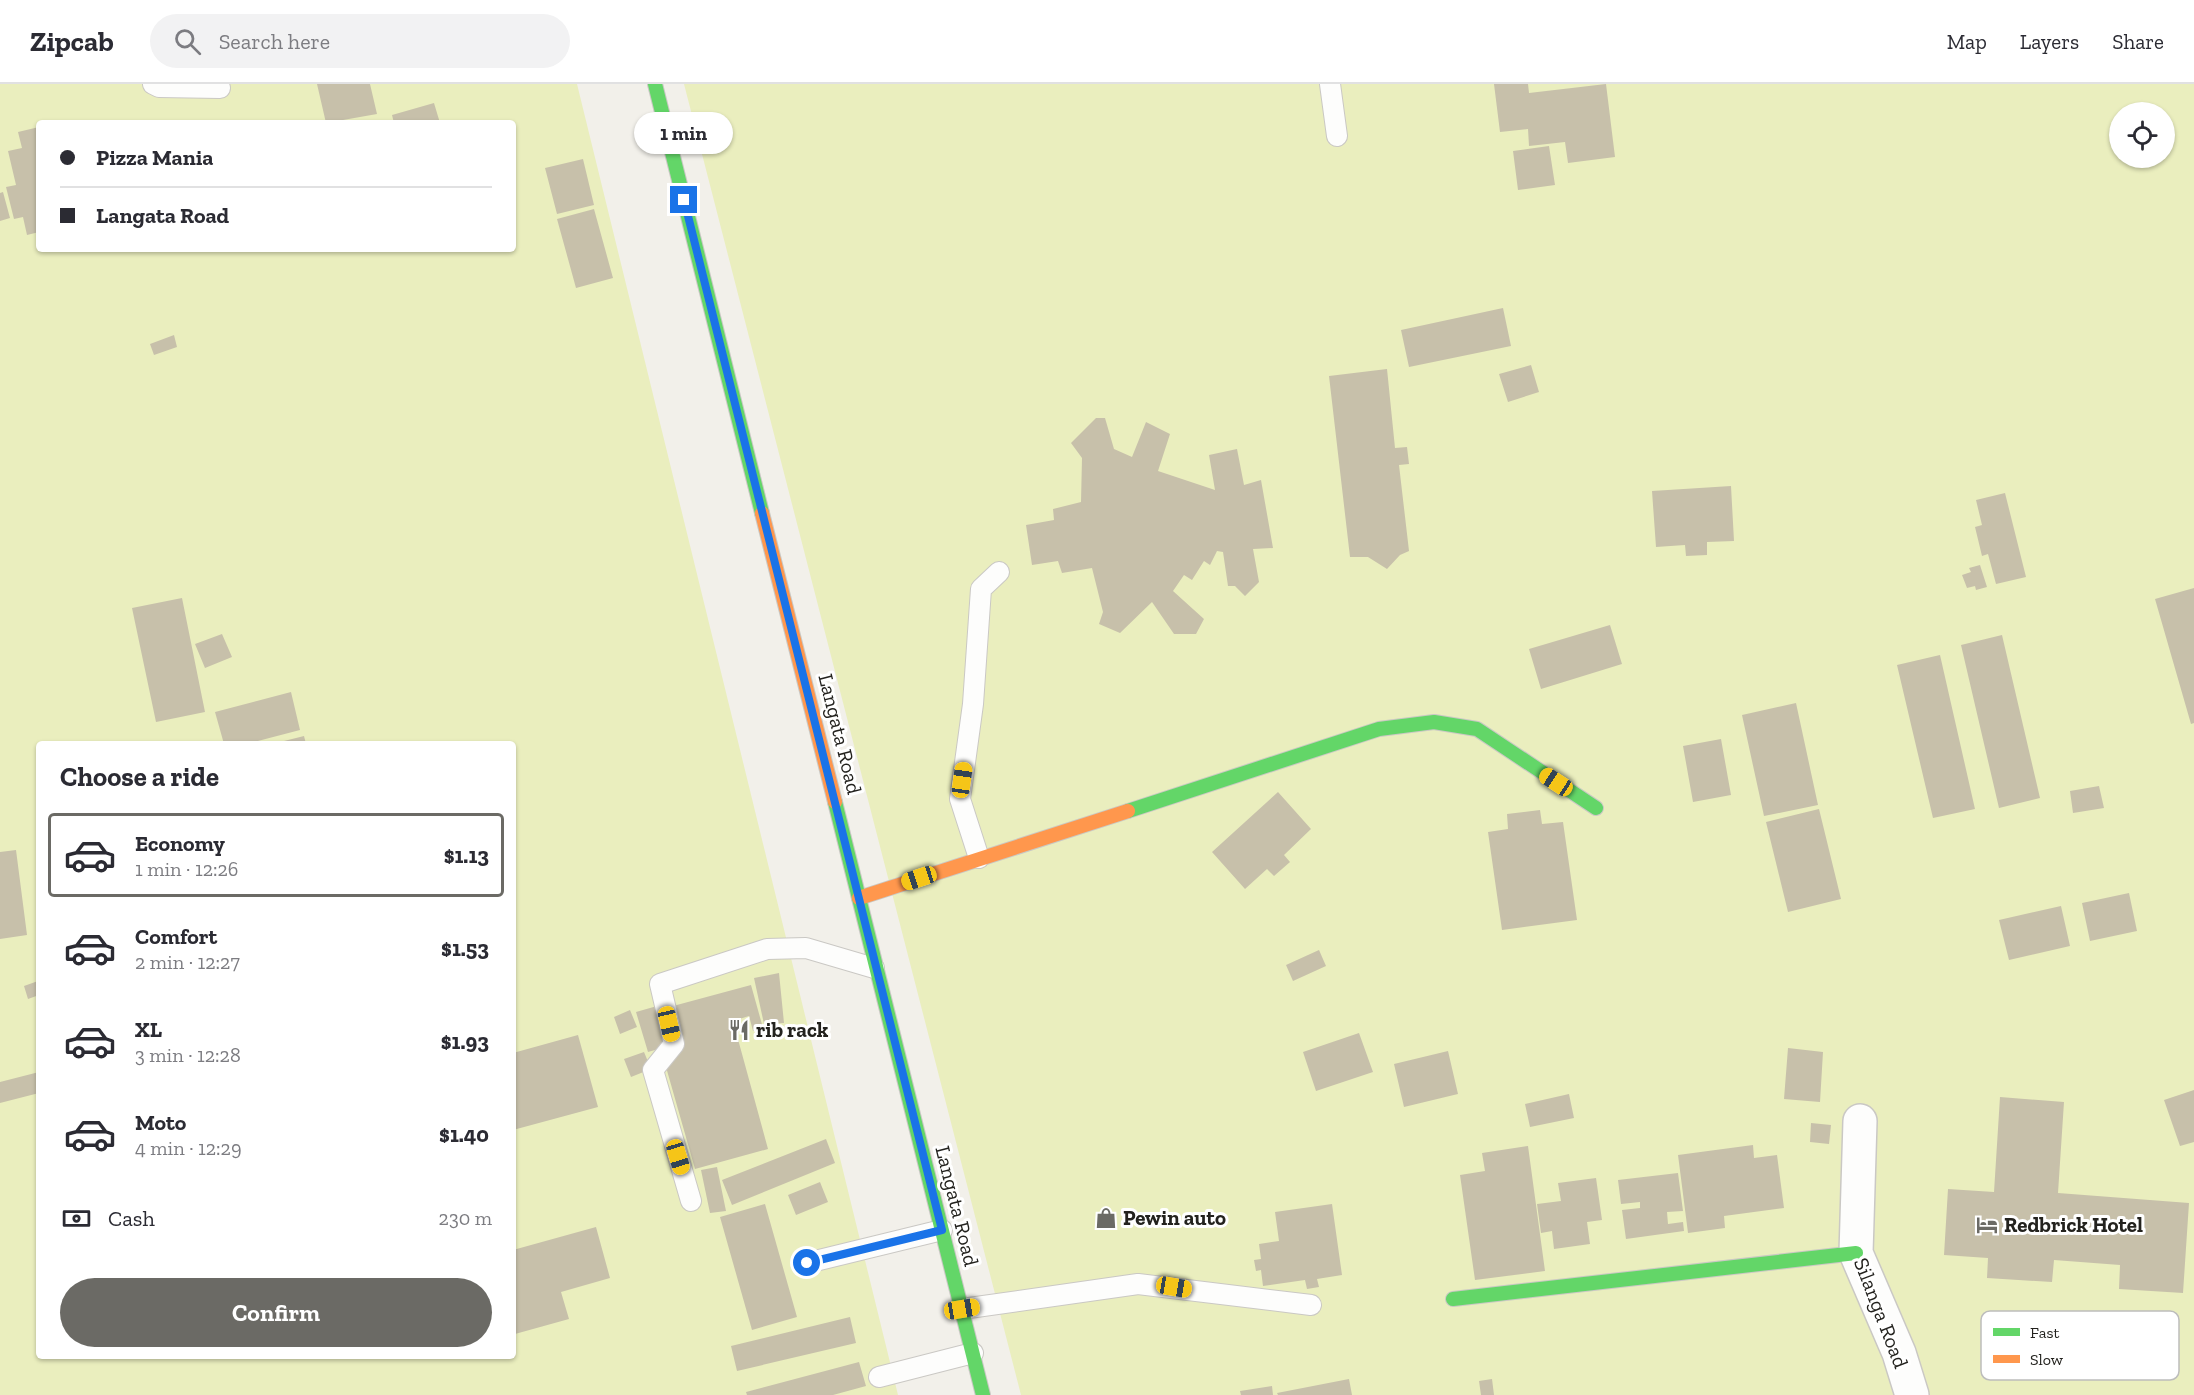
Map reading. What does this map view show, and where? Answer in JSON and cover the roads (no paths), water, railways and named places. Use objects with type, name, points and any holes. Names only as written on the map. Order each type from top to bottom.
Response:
[{"type":"main road","name":"Langata Road","points":[[655,84],[859,898],[874,968],[983,1395]]},
{"type":"main road","points":[[859,898],[1379,729],[1434,722],[1477,729],[1596,808]]},
{"type":"main road","points":[[1453,1299],[1856,1253]]},
{"type":"street","name":"Silanga Road","points":[[1860,1121],[1856,1253],[1899,1353],[1912,1395]]},
{"type":"lane","points":[[153,84],[159,87],[219,88]]},
{"type":"lane","points":[[1330,84],[1337,136]]},
{"type":"lane","points":[[979,858],[960,799],[973,704],[981,589],[999,572]]},
{"type":"lane","points":[[691,1201],[653,1070],[674,1044],[660,984],[767,949],[806,948],[874,968]]},
{"type":"lane","points":[[807,1263],[942,1230]]},
{"type":"lane","points":[[962,1309],[1138,1284],[1311,1305]]},
{"type":"lane","points":[[879,1377],[973,1353]]},
{"type":"place","name":"rib rack","points":[[739,1030]]},
{"type":"place","name":"Pewin auto","points":[[1106,1218]]},
{"type":"place","name":"Redbrick Hotel","points":[[1987,1225]]}]
